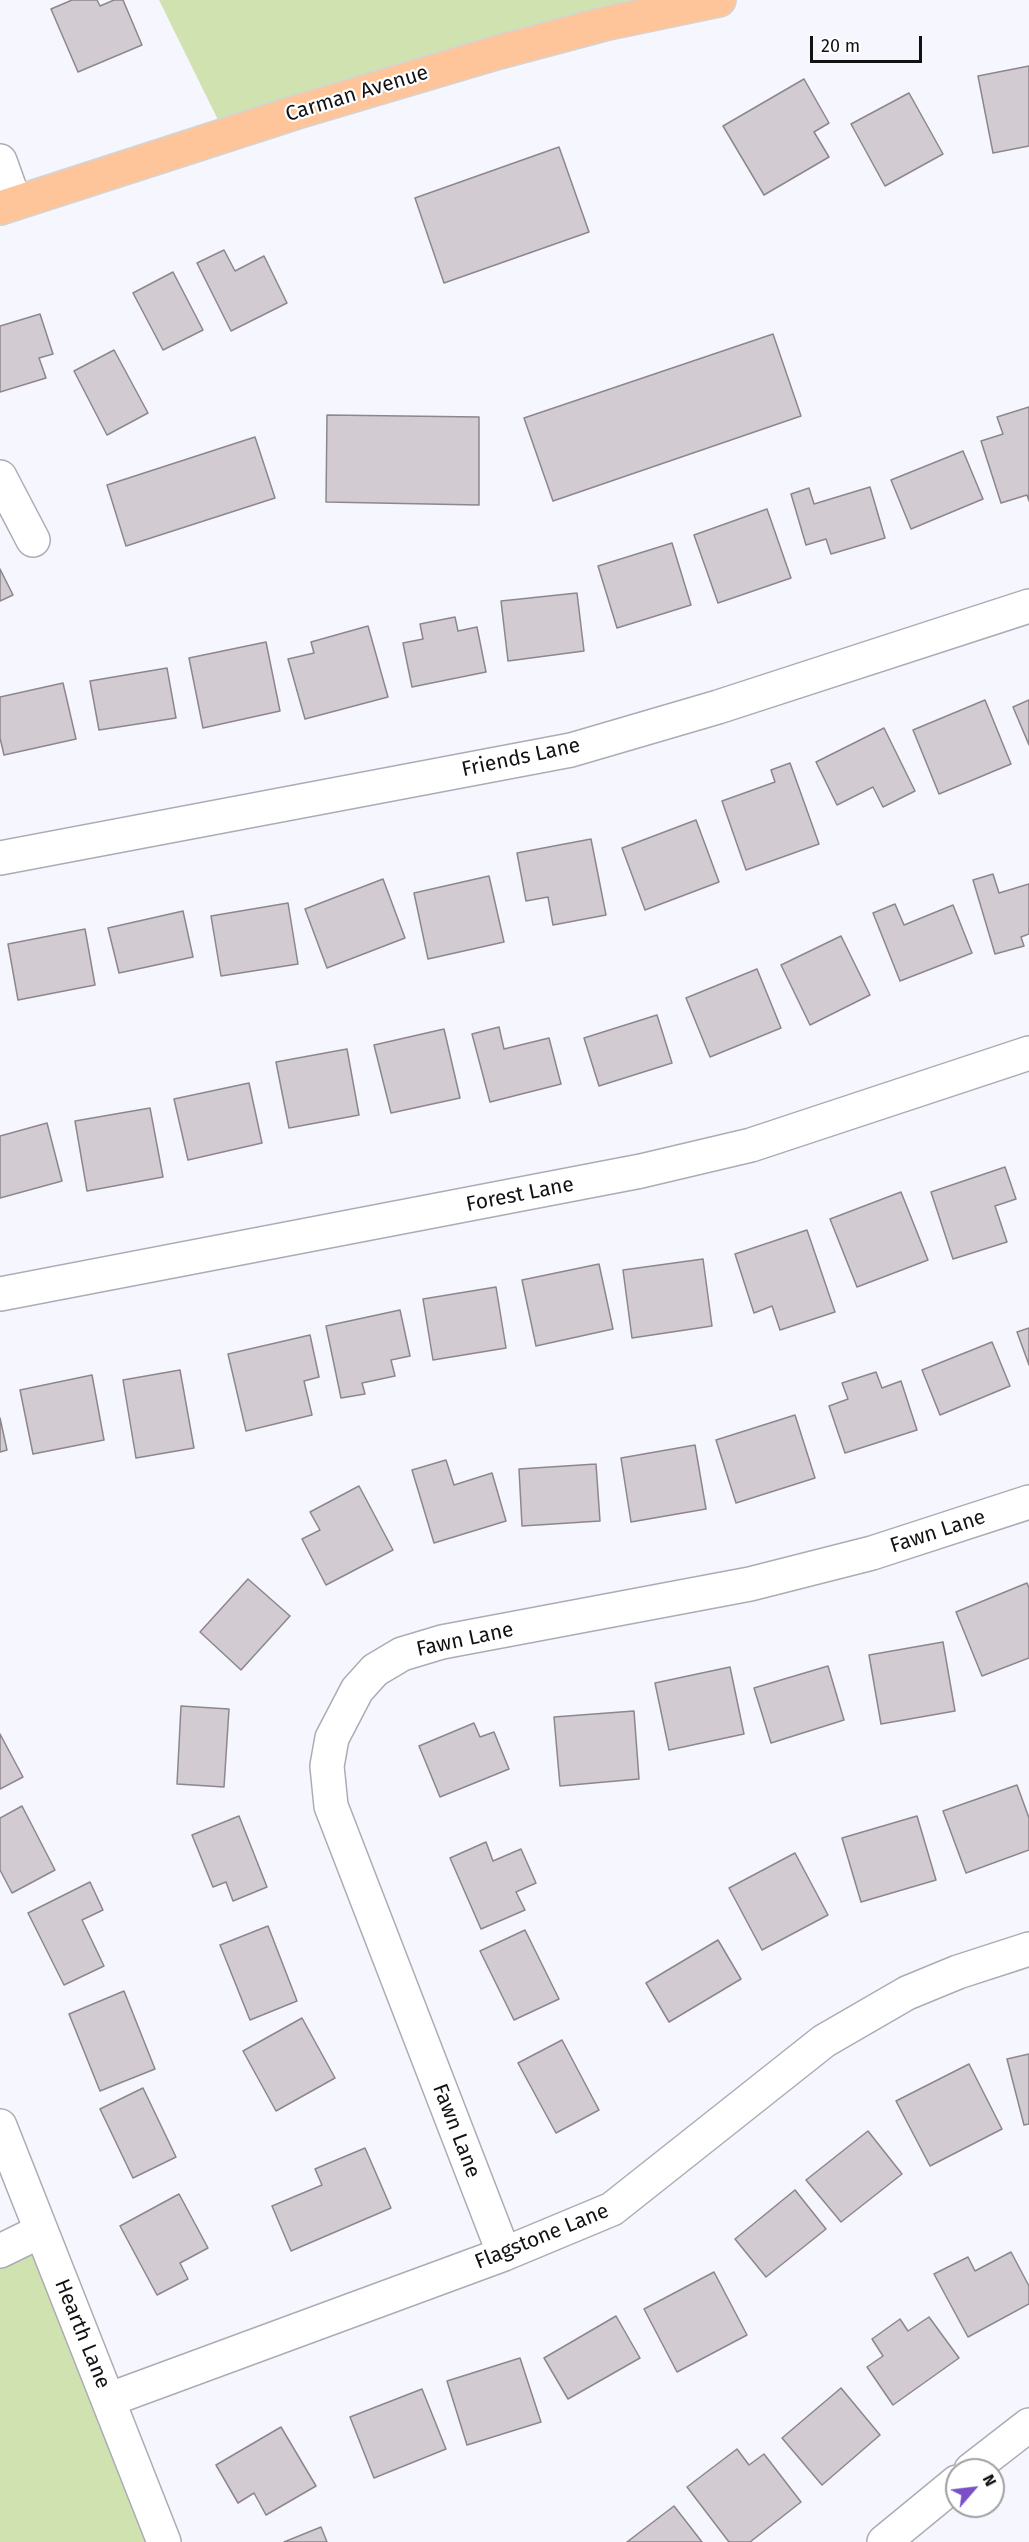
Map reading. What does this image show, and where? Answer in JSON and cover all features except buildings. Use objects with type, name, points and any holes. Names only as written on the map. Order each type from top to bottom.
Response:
[{"type":"main road","name":"Carman Avenue","points":[[7,206],[297,112],[499,52],[604,24],[719,0]]},
{"type":"street","points":[[0,161],[7,206]]},
{"type":"street","points":[[0,477],[33,540]]},
{"type":"street","name":"Friends Lane","points":[[0,858],[571,750],[718,707],[1029,606]]},
{"type":"street","name":"Forest Lane","points":[[0,1294],[641,1171],[751,1145],[1029,1053]]},
{"type":"street","name":"Fawn Lane","points":[[504,2254],[331,1806],[327,1766],[332,1738],[357,1690],[375,1670],[402,1654],[442,1642],[750,1584],[872,1553],[1029,1502]]},
{"type":"street","name":"Flagstone Lane","points":[[108,2400],[504,2254],[612,2209],[824,2041],[907,1993],[958,1972],[1029,1949]]},
{"type":"street","name":"Hearth Lane","points":[[0,2126],[164,2542]]},
{"type":"street","points":[[0,2251],[41,2231]]},
{"type":"street","points":[[986,2458],[1029,2425]]},
{"type":"street","points":[[885,2542],[945,2492]]},
{"type":"green space","points":[[159,0],[696,0],[221,126]]},
{"type":"green space","points":[[41,2231],[164,2542],[0,2542],[0,2251]]}]
